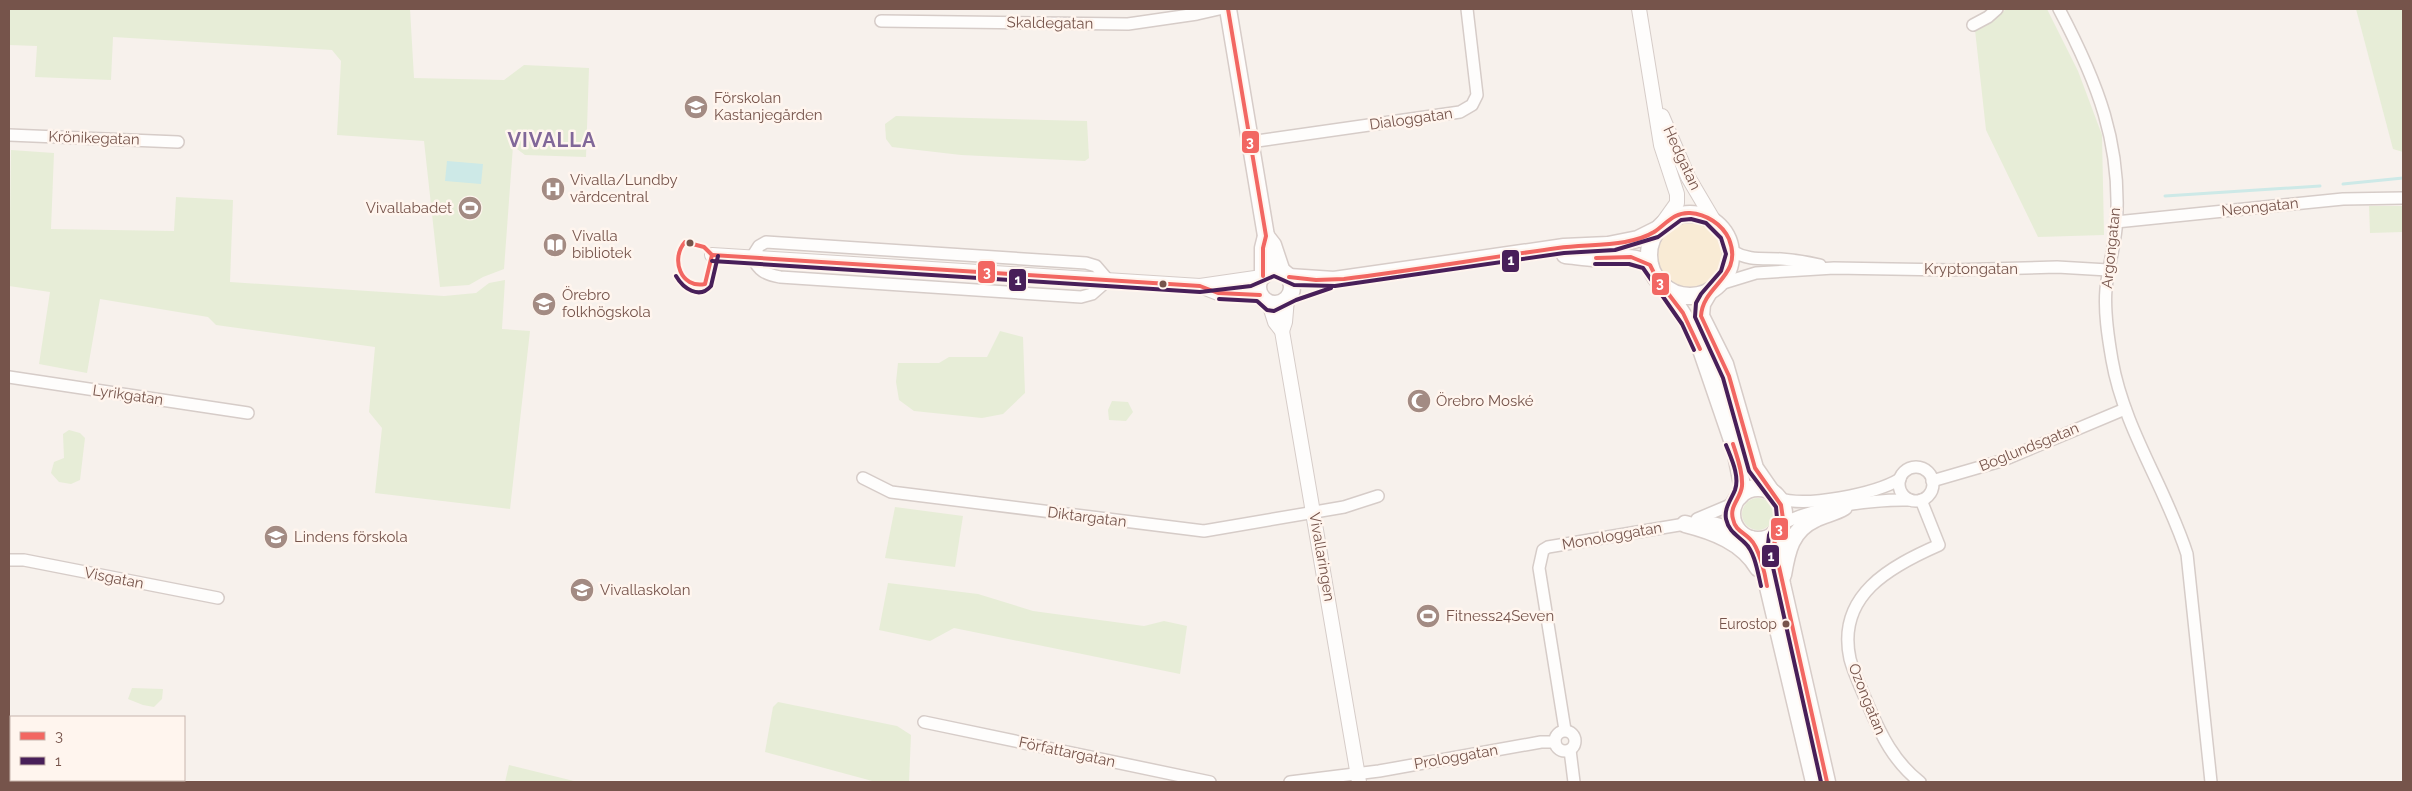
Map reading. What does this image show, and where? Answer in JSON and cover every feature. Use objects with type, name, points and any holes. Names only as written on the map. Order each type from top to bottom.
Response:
[{"type":"main road","points":[[1228,9],[1266,236],[1263,248],[1262,276],[1258,288],[1265,299],[1278,304],[1289,297],[1334,280],[1564,247],[1608,245],[1638,239],[1678,215],[1689,213],[1702,215],[1714,221],[1723,229],[1732,251],[1731,264],[1702,304],[1701,316],[1725,364],[1755,468],[1776,496],[1783,511],[1774,544],[1774,585],[1814,782]]},
{"type":"main road","points":[[1660,227],[1649,248],[1650,265],[1656,279],[1678,295],[1692,296],[1714,288]]},
{"type":"main road","points":[[1266,236],[1273,245],[1292,284],[1289,297]]},
{"type":"main road","points":[[1533,252],[1596,258],[1631,257],[1642,260],[1650,265]]},
{"type":"main road","points":[[1262,276],[1271,270],[1286,274],[1334,280]]},
{"type":"main road","points":[[1666,288],[1696,335],[1735,450],[1742,485],[1732,516],[1737,529],[1751,539],[1759,540],[1778,530]]},
{"type":"main road","points":[[1737,499],[1755,489],[1776,496]]},
{"type":"main road","points":[[1774,585],[1791,540],[1810,521],[1833,514],[1844,507]]},
{"type":"main road","points":[[1685,524],[1729,539],[1755,563],[1774,585]]},
{"type":"main road","points":[[1751,539],[1774,585],[1828,782]]},
{"type":"street","name":"Skaldegatan","points":[[881,21],[1128,24],[1219,9]]},
{"type":"street","name":"Dialoggatan","points":[[1250,142],[1460,112],[1472,105],[1477,95],[1467,9]]},
{"type":"street","name":"Hedgatan","points":[[1639,9],[1661,145],[1677,194],[1677,203],[1660,227]]},
{"type":"street","points":[[1973,25],[1988,18],[1997,9]]},
{"type":"street","name":"Argongatan","points":[[2059,9],[2095,81],[2113,149],[2116,222],[2114,248],[2108,270],[2106,290],[2107,328],[2117,384],[2125,409],[2147,462],[2176,520],[2187,554],[2211,782]]},
{"type":"street","name":"Hedgatan","points":[[1653,94],[1688,177],[1714,221]]},
{"type":"street","name":"Krönikegatan","points":[[9,134],[178,142]]},
{"type":"street","name":"Neongatan","points":[[2116,222],[2343,198],[2403,198]]},
{"type":"street","name":"Kryptongatan","points":[[1732,251],[1742,257],[1754,259],[1797,260],[1834,268]]},
{"type":"street","points":[[712,255],[1200,286],[1262,276]]},
{"type":"street","name":"Kryptongatan","points":[[1714,288],[1756,273],[1834,268],[1949,270],[2057,267],[2108,270]]},
{"type":"street","points":[[1200,286],[1218,293],[1265,299]]},
{"type":"street","name":"Vivallaringen","points":[[1282,331],[1289,297]]},
{"type":"street","name":"Vivallaringen","points":[[1265,299],[1275,322],[1282,331],[1359,777]]},
{"type":"street","name":"Lyrikgatan","points":[[9,377],[248,413]]},
{"type":"street","name":"Boglundsgatan","points":[[1932,481],[2001,461],[2125,409]]},
{"type":"street","points":[[1778,530],[1801,514],[1889,500],[1916,500],[1931,491],[1932,481],[1927,472],[1917,467],[1906,470],[1900,479],[1900,490],[1916,500]]},
{"type":"street","name":"Diktargatan","points":[[863,478],[891,492],[1194,531],[1204,531],[1344,507],[1378,496]]},
{"type":"street","points":[[1776,496],[1790,502],[1814,501],[1873,490],[1900,479]]},
{"type":"street","name":"Monologgatan","points":[[1685,524],[1737,499]]},
{"type":"street","name":"Ozongatan","points":[[1916,500],[1939,545],[1891,569],[1870,584],[1858,601],[1850,623],[1848,642],[1850,659],[1882,737],[1902,767],[1920,782]]},
{"type":"street","name":"Monologgatan","points":[[1565,730],[1539,568],[1541,553],[1548,547],[1685,524],[1715,523],[1737,529]]},
{"type":"street","name":"Visgatan","points":[[9,560],[24,560],[218,598]]},
{"type":"street","name":"Författargatan","points":[[924,722],[1210,782]]},
{"type":"street","points":[[1570,750],[1560,749],[1555,742],[1557,734],[1565,730],[1571,732],[1575,738],[1575,744],[1570,750],[1574,782]]},
{"type":"street","name":"Prologgatan","points":[[1359,777],[1541,742],[1555,742]]},
{"type":"street","points":[[1290,782],[1359,777]]},
{"type":"green space","points":[[9,9],[410,9],[414,78],[504,80],[524,65],[589,68],[586,157],[525,155],[513,146],[504,269],[469,285],[440,287],[424,141],[337,135],[341,61],[332,50],[113,37],[111,80],[35,77],[37,46],[9,45]]},
{"type":"green space","points":[[2006,9],[2047,9],[2078,71],[2102,135],[2104,235],[2038,237],[1986,130],[1975,30],[1992,22]]},
{"type":"green space","points":[[2356,9],[2403,9],[2403,152],[2393,149]]},
{"type":"green space","points":[[896,116],[1087,121],[1089,158],[1085,161],[961,155],[892,147],[886,139],[885,124]]},
{"type":"green space","points":[[11,150],[54,153],[51,229],[174,231],[176,197],[233,200],[230,282],[444,296],[476,293],[489,283],[505,280],[502,329],[530,331],[510,509],[375,493],[382,428],[369,412],[375,347],[216,325],[208,317],[100,299],[87,373],[39,364],[50,292],[9,286]]},
{"type":"green space","points":[[2369,206],[2403,206],[2403,232],[2370,233]]},
{"type":"green space","points":[[1000,331],[1023,337],[1025,393],[1003,414],[982,418],[914,411],[899,400],[896,382],[898,363],[939,363],[949,357],[987,357]]},
{"type":"green space","points":[[1112,401],[1128,402],[1133,412],[1126,421],[1109,420],[1108,410]]},
{"type":"green space","points":[[69,430],[80,433],[85,438],[80,480],[71,484],[59,482],[51,473],[54,462],[64,458],[63,434]]},
{"type":"green space","points":[[1758,498],[1770,502],[1774,514],[1770,526],[1758,530],[1746,526],[1742,514],[1746,502]]},
{"type":"green space","points":[[895,507],[963,516],[955,567],[885,558]]},
{"type":"green space","points":[[888,583],[978,594],[1033,611],[1144,626],[1164,621],[1187,626],[1180,674],[954,628],[930,641],[879,630]]},
{"type":"green space","points":[[132,688],[163,689],[162,699],[154,707],[143,705],[128,699]]},
{"type":"green space","points":[[778,702],[897,726],[911,735],[909,782],[876,782],[765,752],[773,707]]},
{"type":"green space","points":[[509,765],[578,782],[505,782]]},
{"type":"sand","points":[[1691,221],[1704,224],[1715,231],[1722,242],[1725,255],[1722,268],[1715,279],[1704,286],[1691,289],[1678,286],[1667,279],[1660,268],[1657,255],[1660,242],[1667,231],[1678,224]]},
{"type":"water","points":[[447,161],[483,164],[481,184],[445,181]]},
{"type":"waterway","points":[[2343,184],[2403,178]]},
{"type":"waterway","points":[[2165,196],[2320,186]]},
{"type":"transit line","name":"3","points":[[1228,9],[1266,236],[1263,248],[1263,276]]},
{"type":"transit line","name":"3","points":[[1289,277],[1316,280],[1344,279],[1558,248],[1625,242],[1651,234],[1670,219],[1684,213],[1702,215],[1718,224],[1729,239],[1732,252],[1731,263],[1727,272],[1708,296],[1703,305],[1701,316],[1729,376],[1755,468],[1781,505],[1783,519],[1774,544],[1827,782]]},
{"type":"transit line","name":"1","points":[[712,261],[1200,292],[1251,286],[1274,276],[1294,285],[1335,286],[1564,253],[1615,250],[1658,237],[1681,220],[1691,219],[1706,223],[1721,238],[1726,254],[1721,271],[1701,294],[1696,303],[1695,317],[1723,378],[1749,471],[1776,507],[1777,518],[1769,535],[1768,545],[1821,782]]},
{"type":"transit line","name":"3","points":[[685,242],[704,247],[712,255],[705,284],[690,282],[680,271],[678,256],[685,242]]},
{"type":"transit line","name":"3","points":[[712,255],[1200,286],[1218,293],[1260,295]]},
{"type":"transit line","name":"1","points":[[676,276],[683,285],[692,291],[701,292],[706,290],[711,286],[718,256]]},
{"type":"transit line","name":"3","points":[[1596,258],[1631,257],[1650,265],[1657,279],[1683,313],[1700,349]]},
{"type":"transit line","name":"1","points":[[1595,264],[1629,264],[1643,268],[1682,324],[1694,350]]},
{"type":"transit line","name":"1","points":[[1219,299],[1257,301],[1267,310],[1274,311],[1296,300],[1331,288]]},
{"type":"transit line","name":"3","points":[[1733,444],[1742,475],[1742,486],[1734,506],[1733,519],[1737,528],[1750,539],[1756,548],[1767,586]]},
{"type":"transit line","name":"1","points":[[1726,445],[1736,479],[1735,490],[1727,508],[1726,519],[1731,530],[1745,543],[1751,552],[1756,563],[1761,586]]},
{"type":"place","name":"Förskolan Kastanjegården","points":[[696,107]]},
{"type":"place","name":"Vivalla/Lundby vårdcentral","points":[[553,189]]},
{"type":"place","name":"Vivallabadet","points":[[470,208]]},
{"type":"place","name":"Vivalla bibliotek","points":[[555,245]]},
{"type":"place","name":"Örebro folkhögskola","points":[[544,304]]},
{"type":"place","name":"Örebro Moské","points":[[1419,401]]},
{"type":"place","name":"Lindens förskola","points":[[276,537]]},
{"type":"place","name":"Vivallaskolan","points":[[582,590]]},
{"type":"place","name":"Fitness24Seven","points":[[1428,616]]},
{"type":"place","name":"Eurostop","points":[[1786,624]]},
{"type":"district","name":"VIVALLA","points":[[552,140]]}]
